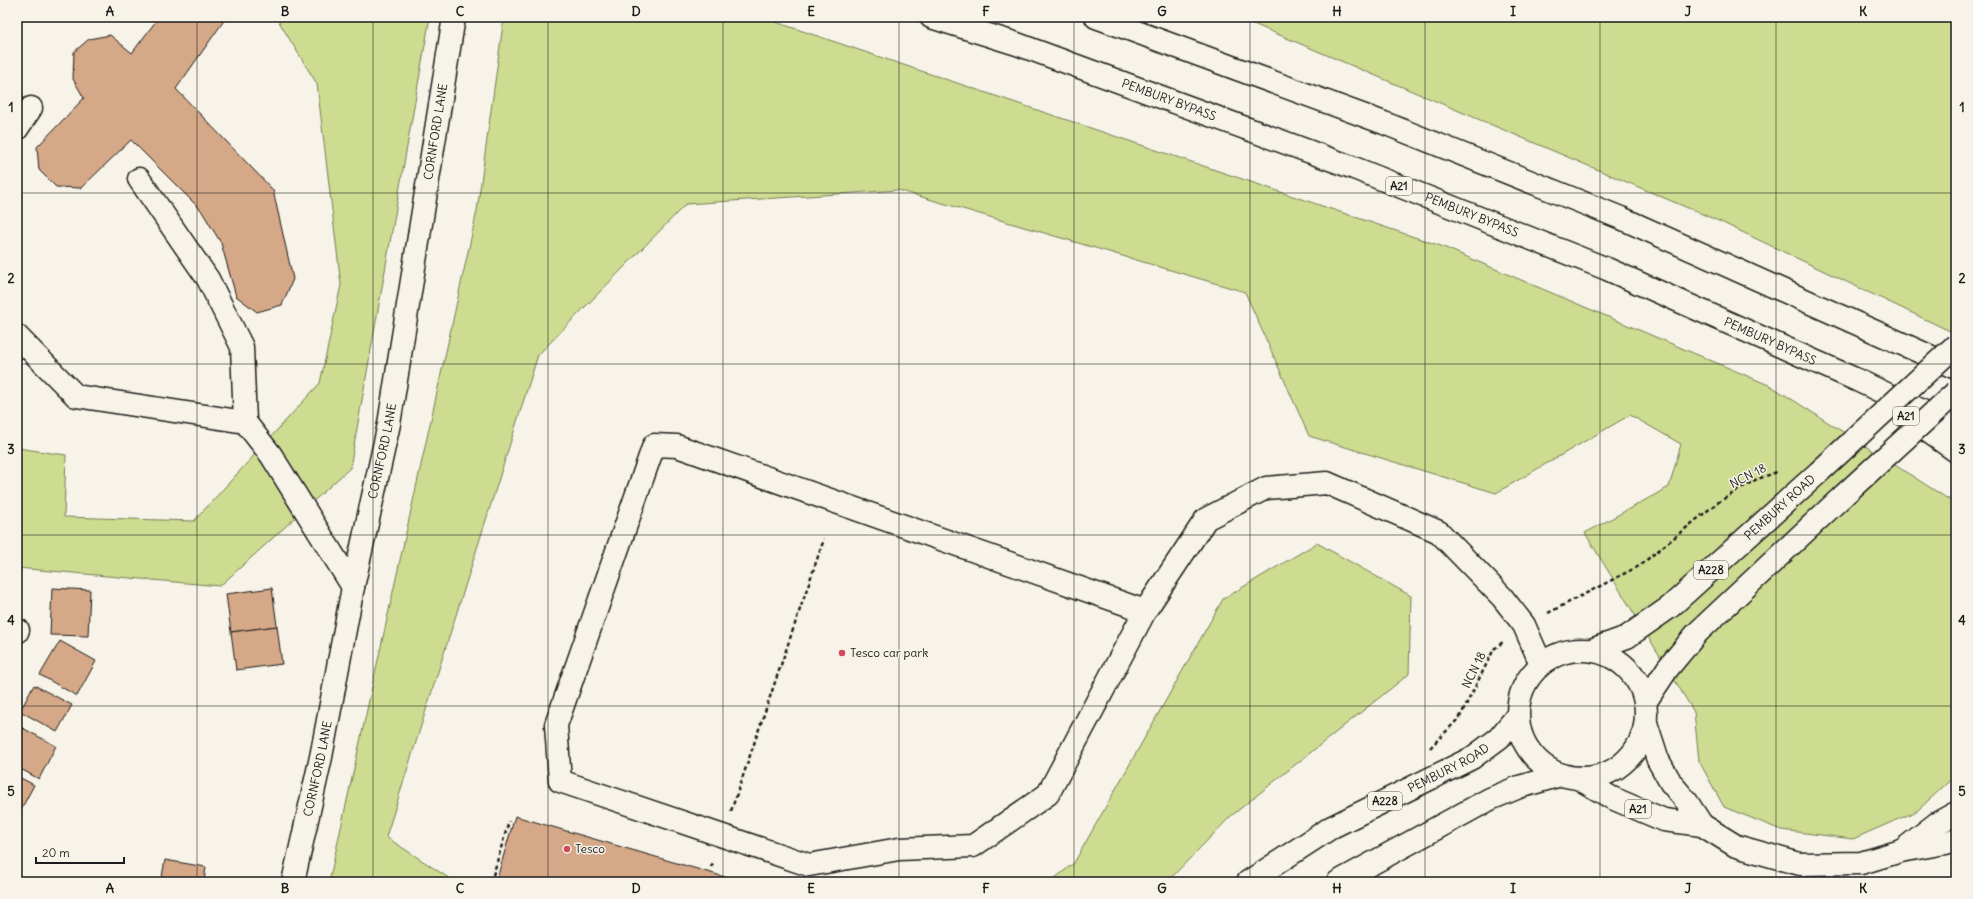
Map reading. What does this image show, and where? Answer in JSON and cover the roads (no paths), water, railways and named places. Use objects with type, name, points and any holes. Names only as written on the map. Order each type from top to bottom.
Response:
[{"type":"main road","name":"CORNFORD LANE","points":[[293,882],[321,757],[352,587],[389,424],[454,17]]},
{"type":"main road","name":"PEMBURY BYPASS","points":[[931,17],[1018,44],[1354,168],[1607,269],[1857,380],[1956,427]]},
{"type":"main road","points":[[1096,17],[1384,123],[1622,218],[1956,368]]},
{"type":"main road","points":[[17,129],[31,108]]},
{"type":"main road","points":[[139,179],[208,279],[242,347],[245,422],[272,454],[352,587]]},
{"type":"main road","points":[[17,336],[76,396],[245,422]]},
{"type":"main road","name":"PEMBURY ROAD","points":[[1591,650],[1627,637],[1670,607],[1820,472],[1956,345]]},
{"type":"main road","name":"A21","points":[[1857,380],[1956,452]]},
{"type":"main road","points":[[1646,701],[1668,668],[1697,633],[1956,392]]},
{"type":"main road","points":[[1145,611],[676,446],[654,445],[556,725],[560,781],[809,865],[899,849],[973,846],[1048,794],[1145,611],[1206,519],[1266,488],[1327,483],[1439,532],[1502,597],[1524,625],[1541,664]]},
{"type":"main road","points":[[1338,882],[1490,799],[1519,787],[1570,776],[1602,775],[1623,764],[1638,746],[1646,724],[1646,701],[1639,682],[1626,667],[1610,655],[1591,650],[1564,652],[1541,664],[1528,679],[1520,696],[1517,716],[1521,735],[1530,752],[1544,766],[1570,776]]},
{"type":"main road","name":"PEMBURY ROAD","points":[[1248,882],[1332,828],[1472,758],[1499,738],[1517,716]]},
{"type":"main road","name":"A21","points":[[1646,724],[1658,760],[1670,783],[1687,802],[1702,825]]},
{"type":"main road","name":"A21","points":[[1570,776],[1612,798],[1664,820],[1702,825],[1736,846],[1800,864],[1861,863],[1901,851],[1945,843],[1956,839]]},
{"type":"main road","name":"A21","points":[[1901,851],[1936,824],[1956,812]]},
{"type":"place","name":"Tesco car park","points":[[842,653]]},
{"type":"place","name":"Tesco","points":[[567,849]]}]
